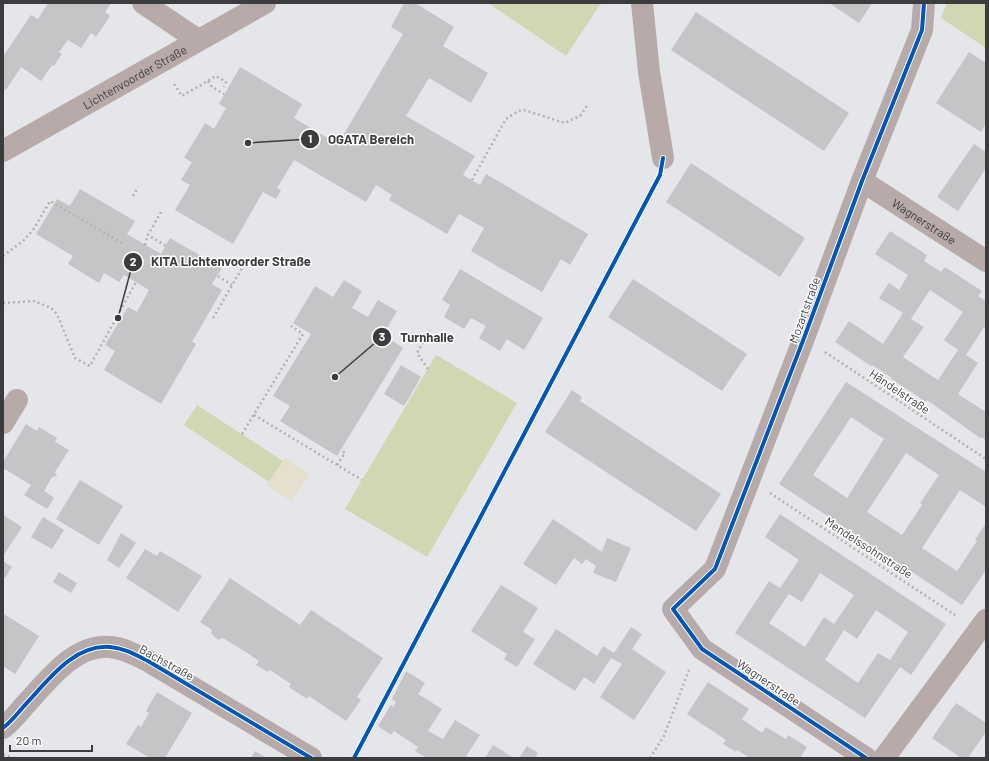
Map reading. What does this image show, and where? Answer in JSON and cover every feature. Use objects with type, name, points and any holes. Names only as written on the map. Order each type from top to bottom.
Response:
[{"type":"street","points":[[143,3],[198,40]]},
{"type":"street","name":"Lichtenvoorder Straße","points":[[3,151],[265,3]]},
{"type":"street","points":[[642,3],[649,72],[663,158]]},
{"type":"street","name":"Mozartstraße","points":[[674,609],[715,569],[804,338],[862,181],[922,30],[924,3]]},
{"type":"street","name":"Wagnerstraße","points":[[862,181],[986,261]]},
{"type":"street","points":[[3,423],[17,400]]},
{"type":"street","name":"Wagnerstraße","points":[[674,609],[702,649],[866,758]]},
{"type":"street","points":[[884,758],[982,625]]},
{"type":"street","name":"Bachstraße","points":[[3,728],[55,673],[73,658],[96,647],[111,647],[124,650],[148,661],[311,758]]},
{"type":"path","points":[[160,61],[182,96],[216,76],[226,82],[224,87]]},
{"type":"path","points":[[208,81],[212,87],[224,94]]},
{"type":"path","points":[[472,180],[506,119],[518,111],[524,110],[565,123],[580,116],[587,106]]},
{"type":"path","points":[[133,196],[138,187]]},
{"type":"path","points":[[3,256],[23,242],[33,230],[50,201],[122,243]]},
{"type":"path","points":[[145,245],[148,235],[161,212]]},
{"type":"path","points":[[148,235],[166,246]]},
{"type":"path","points":[[213,318],[248,258]]},
{"type":"path","points":[[218,276],[232,285]]},
{"type":"path","points":[[3,302],[34,301],[51,308],[57,314],[75,358],[90,366],[136,282]]},
{"type":"path","points":[[242,434],[304,334],[291,326]]},
{"type":"path","points":[[428,369],[417,354],[430,330]]},
{"type":"path","points":[[254,415],[362,480]]},
{"type":"path","points":[[338,465],[345,453],[341,450]]},
{"type":"path","points":[[650,758],[664,736],[688,670],[702,649]]},
{"type":"path","points":[[3,755],[16,758]]},
{"type":"green space","points":[[488,3],[601,3],[566,56]]},
{"type":"green space","points":[[947,3],[986,3],[986,48],[941,18]]},
{"type":"green space","points":[[436,355],[517,403],[427,557],[345,509]]},
{"type":"green space","points":[[197,405],[283,461],[269,482],[184,425]]},
{"type":"sand","points":[[285,458],[310,474],[291,501],[267,485]]},
{"type":"building","points":[[48,3],[111,3],[105,12],[110,16],[96,37],[91,33],[81,48],[68,40],[59,52],[62,54],[41,81],[21,67],[6,90],[3,88],[3,54],[4,55],[31,15],[38,19]]},
{"type":"building","points":[[404,3],[415,3],[454,27],[443,46],[488,73],[471,103],[429,78],[406,116],[475,156],[463,175],[480,185],[486,174],[588,234],[570,265],[561,259],[542,292],[471,251],[484,228],[459,214],[447,234],[389,200],[392,195],[376,185],[366,202],[294,160],[277,188],[281,190],[276,199],[263,192],[233,244],[175,210],[190,185],[181,180],[192,162],[184,158],[205,123],[214,129],[226,108],[219,104],[240,67],[302,104],[294,118],[338,144],[403,34],[391,27]]},
{"type":"building","points":[[829,3],[872,3],[859,23]]},
{"type":"building","points":[[696,12],[849,113],[824,151],[671,50]]},
{"type":"building","points":[[969,52],[986,63],[986,124],[981,132],[936,103]]},
{"type":"building","points":[[974,144],[986,152],[986,168],[958,211],[937,197]]},
{"type":"building","points":[[691,163],[805,238],[780,277],[666,202]]},
{"type":"building","points":[[80,189],[135,221],[127,234],[161,254],[170,238],[222,268],[212,284],[222,290],[192,342],[196,344],[161,404],[104,370],[115,351],[105,345],[128,307],[137,312],[149,290],[124,275],[119,282],[104,273],[99,283],[68,264],[73,256],[36,234],[57,199],[70,206]]},
{"type":"building","points":[[890,231],[927,255],[924,261],[941,272],[945,267],[982,291],[978,296],[986,301],[986,328],[984,327],[966,355],[978,363],[958,394],[986,412],[986,440],[981,437],[980,438],[927,400],[926,402],[890,378],[891,377],[872,365],[871,366],[835,342],[849,321],[883,344],[903,313],[879,298],[889,283],[899,290],[908,275],[875,254]],"holes":[[[930,290],[963,312],[944,340],[958,350],[938,380],[903,357],[924,327],[911,319]]]},
{"type":"building","points":[[460,269],[543,318],[524,350],[507,339],[500,351],[479,338],[486,326],[471,318],[464,329],[444,317],[450,305],[442,300]]},
{"type":"building","points":[[633,279],[747,354],[722,391],[608,317]]},
{"type":"building","points":[[344,280],[362,291],[352,308],[368,317],[378,300],[397,311],[383,335],[403,348],[337,456],[280,421],[290,406],[273,396],[311,334],[293,323],[315,286],[333,297]]},
{"type":"building","points":[[401,365],[421,377],[404,406],[384,394]]},
{"type":"building","points":[[846,382],[986,472],[986,507],[960,490],[922,548],[957,571],[977,541],[975,540],[986,523],[986,570],[962,605],[779,484]],"holes":[[[851,417],[884,439],[847,498],[813,475]],[[906,453],[939,475],[920,503],[922,505],[902,535],[867,512]]]},
{"type":"building","points":[[572,390],[582,397],[580,401],[721,494],[696,531],[545,432]]},
{"type":"building","points":[[26,424],[37,431],[39,427],[57,438],[55,442],[69,450],[55,472],[57,476],[52,477],[44,491],[54,498],[47,509],[24,495],[31,485],[3,468],[3,462]]},
{"type":"building","points":[[80,480],[123,506],[99,545],[56,519]]},
{"type":"building","points":[[780,514],[946,624],[911,675],[900,667],[865,718],[735,633],[769,581],[780,588],[799,560],[765,537]],"holes":[[[820,573],[854,595],[834,624],[824,617],[805,647],[769,623],[789,594],[802,602]],[[876,610],[908,632],[890,660],[878,653],[858,683],[825,660],[844,630],[857,639]]]},
{"type":"building","points":[[3,515],[22,527],[3,556]]},
{"type":"building","points":[[43,517],[64,530],[52,549],[31,537]]},
{"type":"building","points":[[553,519],[602,552],[607,538],[631,548],[616,582],[593,573],[596,566],[586,559],[582,564],[574,558],[556,585],[523,564]]},
{"type":"building","points":[[121,533],[136,543],[119,568],[107,560]]},
{"type":"building","points":[[145,549],[157,556],[160,551],[202,576],[178,612],[126,578]]},
{"type":"building","points":[[3,561],[12,567],[5,578],[3,577]]},
{"type":"building","points":[[59,572],[77,583],[71,593],[53,582]]},
{"type":"building","points":[[230,578],[300,625],[311,610],[383,658],[357,697],[361,700],[346,721],[309,696],[307,699],[289,687],[291,684],[270,670],[268,672],[256,665],[259,661],[249,654],[223,638],[218,640],[211,633],[212,630],[200,622]]},
{"type":"building","points":[[501,585],[538,608],[523,632],[535,639],[517,667],[504,659],[507,654],[471,631]]},
{"type":"building","points":[[4,614],[39,636],[15,674],[3,666]]},
{"type":"building","points":[[631,627],[642,634],[632,649],[666,672],[634,720],[600,697],[622,664],[611,658],[594,684],[584,677],[575,691],[533,664],[556,629],[597,656],[603,646],[614,653]]},
{"type":"building","points":[[406,671],[425,683],[418,694],[442,709],[428,731],[443,739],[455,720],[480,735],[466,756],[470,758],[427,758],[415,751],[418,747],[394,731],[391,735],[378,726],[391,705],[393,707],[396,702],[392,699]]},
{"type":"building","points":[[708,682],[749,709],[742,719],[762,733],[766,727],[786,739],[788,735],[807,747],[800,758],[750,758],[723,744],[726,740],[687,714]]},
{"type":"building","points":[[157,692],[192,713],[165,758],[150,758],[126,744],[138,725],[141,727],[149,713],[146,711]]},
{"type":"building","points":[[956,703],[986,723],[986,732],[968,758],[961,758],[932,738]]},
{"type":"building","points":[[493,745],[514,758],[485,758]]},
{"type":"building","points":[[527,746],[538,753],[535,758],[519,758]]},
{"type":"building","points":[[255,751],[267,758],[251,758]]},
{"type":"cycle path","points":[[866,758],[702,649],[673,609],[715,569],[804,338],[862,181],[922,30],[924,3]]},
{"type":"cycle path","points":[[354,758],[660,175],[663,158]]},
{"type":"cycle path","points":[[3,728],[62,666],[84,652],[97,648],[110,647],[125,650],[148,661],[311,758]]},
{"type":"place","name":"OGATA Bereich","points":[[248,143]]},
{"type":"place","name":"KITA Lichtenvoorder Straße","points":[[118,318]]},
{"type":"place","name":"Turnhalle","points":[[335,377]]}]
